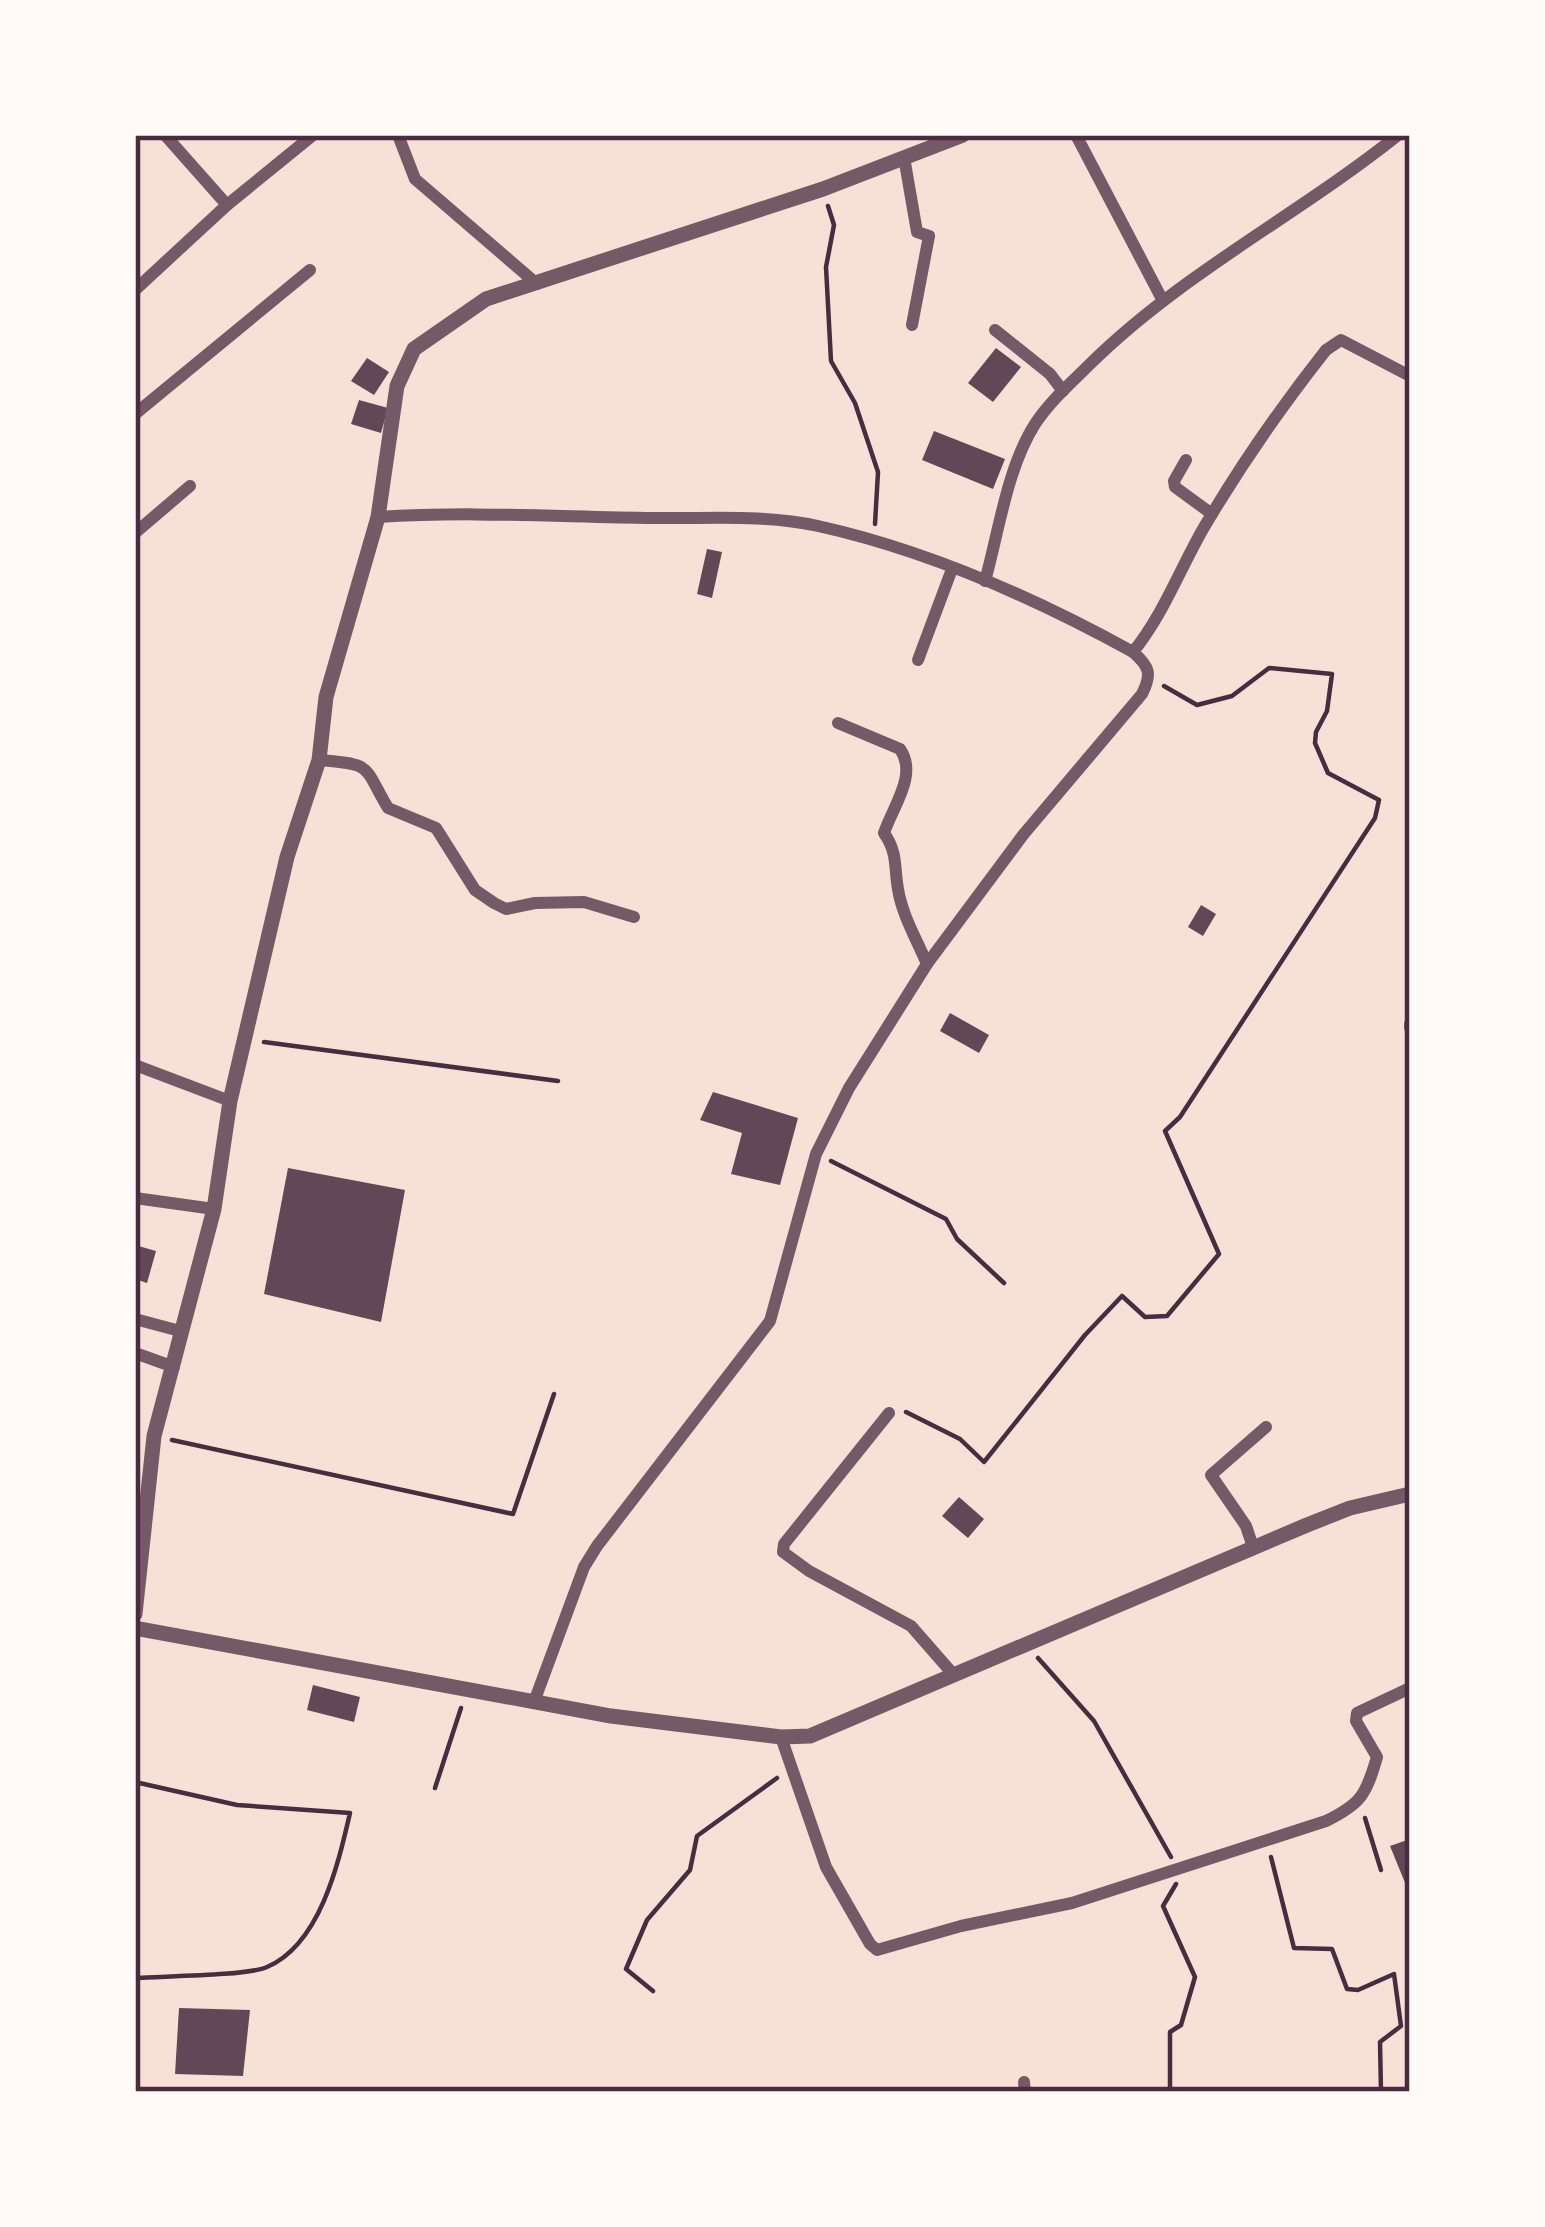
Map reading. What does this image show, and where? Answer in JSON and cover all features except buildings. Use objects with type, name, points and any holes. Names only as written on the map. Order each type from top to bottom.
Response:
[{"type":"street","points":[[165,135],[227,206]]},
{"type":"street","points":[[135,290],[313,135]]},
{"type":"street","points":[[398,135],[415,179],[537,284]]},
{"type":"street","points":[[135,1614],[154,1436],[214,1209],[230,1101],[287,857],[319,760],[326,697],[378,518],[397,386],[414,349],[486,299],[823,189],[963,135]]},
{"type":"street","points":[[1076,135],[1162,301]]},
{"type":"street","points":[[985,581],[1032,429],[1063,391],[1162,301],[1398,135]]},
{"type":"street","points":[[904,158],[917,232],[929,236],[912,325]]},
{"type":"street","points":[[135,414],[310,270]]},
{"type":"street","points":[[995,330],[1050,374],[1063,391]]},
{"type":"street","points":[[1133,652],[1155,625],[1212,514],[1262,435],[1326,350],[1341,340],[1410,376]]},
{"type":"street","points":[[1186,460],[1175,488],[1212,514]]},
{"type":"street","points":[[135,533],[190,486]]},
{"type":"street","points":[[378,518],[451,512],[746,518],[814,525],[874,540],[985,581],[1133,652],[1148,665],[1150,677],[1142,694],[949,930],[849,1088],[816,1154],[770,1321],[596,1546],[534,1702]]},
{"type":"street","points":[[918,660],[952,569]]},
{"type":"street","points":[[838,723],[900,749],[906,757],[907,780],[884,833],[899,866],[897,885],[903,906],[927,964]]},
{"type":"street","points":[[319,760],[362,764],[388,808],[436,828],[475,890],[506,909],[584,902],[634,917]]},
{"type":"street","points":[[135,1065],[230,1101]]},
{"type":"street","points":[[135,1198],[214,1209]]},
{"type":"street","points":[[135,1318],[180,1331]]},
{"type":"street","points":[[135,1353],[174,1367]]},
{"type":"street","points":[[889,1413],[784,1544],[783,1552],[808,1571],[911,1626],[953,1674]]},
{"type":"street","points":[[1253,1547],[1246,1526],[1211,1478],[1213,1471],[1266,1427]]},
{"type":"street","points":[[135,1628],[641,1720],[781,1737],[810,1736],[1253,1547],[1350,1508],[1410,1494]]},
{"type":"street","points":[[781,1737],[826,1867],[878,1950],[961,1926],[1072,1903],[1326,1821],[1360,1804],[1377,1757],[1356,1721],[1357,1713],[1410,1688]]},
{"type":"path","points":[[823,189],[834,225],[826,267],[831,361],[855,404],[878,472],[874,540]]},
{"type":"path","points":[[889,1413],[904,1411],[960,1439],[984,1462],[1085,1335],[1123,1296],[1145,1317],[1167,1316],[1219,1254],[1165,1131],[1180,1117],[1375,818],[1379,800],[1328,773],[1315,743],[1327,711],[1332,674],[1269,668],[1232,696],[1197,705],[1150,677]]},
{"type":"path","points":[[246,1039],[558,1081]]},
{"type":"path","points":[[816,1154],[946,1219],[957,1239],[1004,1283]]},
{"type":"path","points":[[154,1436],[513,1514],[554,1394]]},
{"type":"path","points":[[1027,1645],[1094,1720],[1178,1868],[1176,1889],[1163,1906],[1195,1977],[1181,2026],[1170,2032],[1170,2092]]},
{"type":"path","points":[[435,1788],[466,1689]]},
{"type":"path","points":[[652,1991],[626,1969],[647,1920],[690,1870],[697,1836],[791,1767]]},
{"type":"path","points":[[135,1782],[237,1805],[350,1814],[322,1903],[297,1946],[265,1968],[135,1978]]},
{"type":"path","points":[[1360,1804],[1381,1870]]},
{"type":"path","points":[[1268,1840],[1294,1948],[1332,1949],[1347,1989],[1358,1990],[1394,1974],[1401,2026],[1380,2042],[1381,2092]]}]
